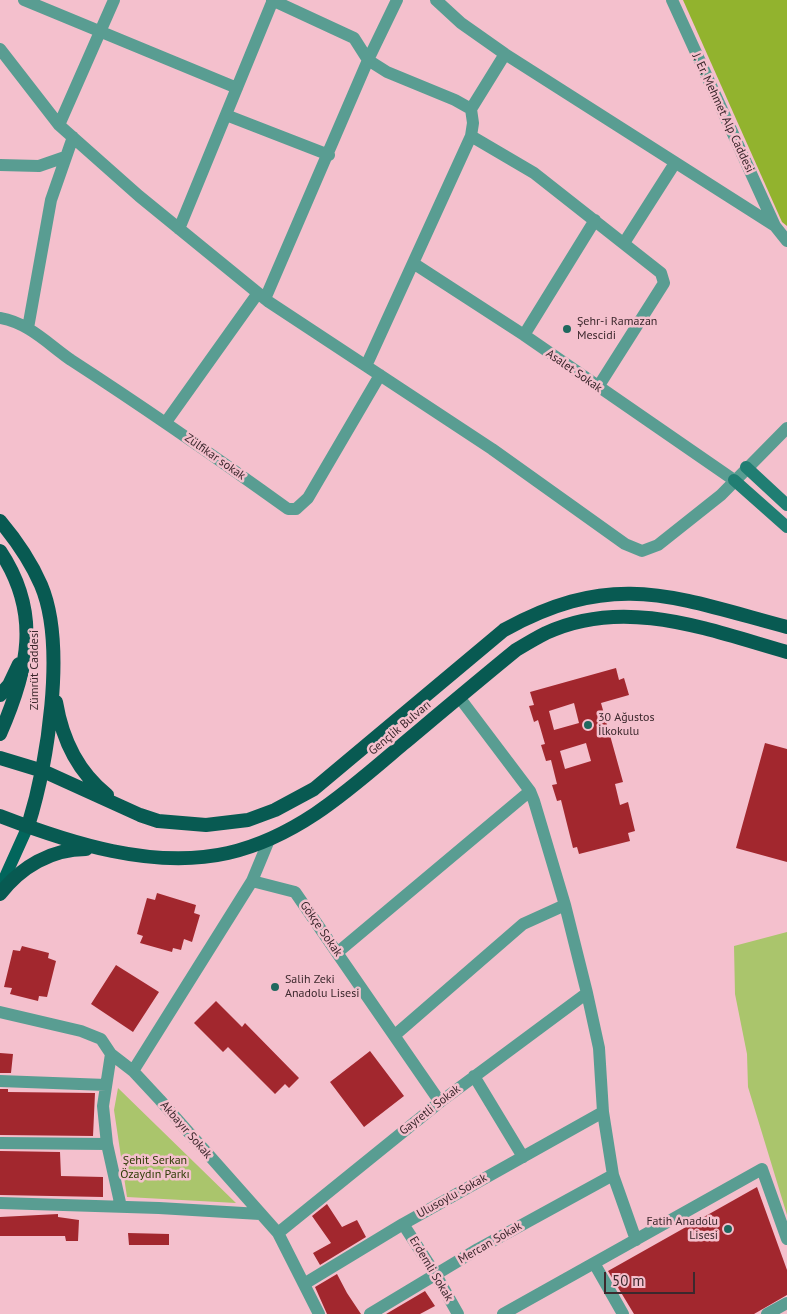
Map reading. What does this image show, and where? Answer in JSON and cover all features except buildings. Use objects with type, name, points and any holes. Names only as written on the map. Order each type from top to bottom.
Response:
[{"type":"highway","name":"Zümrüt Caddesi","points":[[0,521],[24,552],[42,587],[50,629],[52,680],[43,771],[28,826]]},
{"type":"highway","points":[[0,552],[20,592],[27,626],[24,671],[0,734]]},
{"type":"highway","name":"Gençlik Bulvarı","points":[[0,758],[43,771],[140,815],[180,825],[226,824],[248,820],[296,800],[314,789],[504,630],[535,613],[569,601],[608,594],[642,593],[670,596],[787,627]]},
{"type":"highway","name":"Gençlik Bulvarı","points":[[0,816],[104,849],[164,856],[199,857],[227,853],[269,840],[331,804],[459,697],[524,646],[547,633],[597,618],[622,616],[675,621],[787,652]]},
{"type":"highway","points":[[0,695],[16,670],[27,626]]},
{"type":"highway","points":[[52,680],[64,736],[82,768],[105,793],[140,815]]},
{"type":"highway","points":[[0,894],[13,878],[41,859],[77,849],[104,849]]},
{"type":"main road","points":[[746,468],[787,505]]},
{"type":"main road","points":[[734,480],[787,527]]},
{"type":"main road","points":[[0,888],[28,826]]},
{"type":"street","points":[[24,0],[99,33],[237,88]]},
{"type":"street","points":[[59,125],[114,0]]},
{"type":"street","points":[[179,229],[273,0],[354,38],[368,60],[388,72],[455,100],[471,109]]},
{"type":"street","points":[[166,422],[261,296],[329,155],[368,60],[397,0]]},
{"type":"street","points":[[436,0],[461,23],[505,54],[775,226],[787,241]]},
{"type":"street","name":"J. Er. Mehmet Alp Caddesi","points":[[672,0],[775,226]]},
{"type":"street","points":[[0,49],[59,125],[179,229],[261,296],[492,449],[626,544],[642,551],[658,545],[721,494],[787,428]]},
{"type":"street","points":[[366,366],[472,136],[471,109],[505,54]]},
{"type":"street","points":[[226,115],[329,155]]},
{"type":"street","points":[[472,136],[534,173],[624,243],[660,274],[664,283],[598,387]]},
{"type":"street","points":[[28,328],[51,200],[72,137]]},
{"type":"street","points":[[0,165],[39,166],[66,157]]},
{"type":"street","points":[[624,243],[675,163]]},
{"type":"street","points":[[524,335],[595,220]]},
{"type":"street","name":"Asalet Sokak","points":[[413,263],[524,335],[734,480]]},
{"type":"street","name":"Zülfikar sokak","points":[[0,318],[13,320],[28,328],[64,355],[166,422],[288,509],[296,509],[308,498],[380,375]]},
{"type":"street","points":[[459,697],[530,792],[565,905],[587,993],[599,1048],[603,1112],[613,1175],[636,1240]]},
{"type":"street","points":[[338,952],[530,792]]},
{"type":"street","points":[[133,1071],[252,881],[269,840]]},
{"type":"street","name":"Gökçe Sokak","points":[[252,881],[295,892],[440,1102]]},
{"type":"street","points":[[395,1035],[523,924],[565,905]]},
{"type":"street","name":"Gayretli Sokak","points":[[278,1233],[440,1102],[587,993]]},
{"type":"street","name":"Akbayır Sokak","points":[[0,1012],[81,1031],[101,1039],[111,1054],[133,1071],[278,1233],[319,1314]]},
{"type":"street","points":[[111,1054],[103,1106],[107,1144],[121,1207]]},
{"type":"street","points":[[474,1076],[523,1157]]},
{"type":"street","points":[[0,1081],[106,1085]]},
{"type":"street","name":"Ulusoylu Sokak","points":[[304,1284],[403,1224],[603,1112]]},
{"type":"street","points":[[0,1144],[107,1144]]},
{"type":"street","points":[[504,1314],[762,1169],[787,1239]]},
{"type":"street","name":"Mercan Sokak","points":[[370,1314],[478,1249],[613,1175]]},
{"type":"street","points":[[0,1203],[260,1214]]},
{"type":"street","name":"Erdemli Sokak","points":[[403,1224],[436,1275],[458,1314]]},
{"type":"street","points":[[594,1263],[623,1314]]},
{"type":"street","points":[[767,1314],[787,1303]]},
{"type":"green space","points":[[683,0],[787,0],[787,226],[782,222]]},
{"type":"green space","points":[[787,932],[787,1215],[748,1087],[747,1054],[735,994],[734,946]]},
{"type":"green space","name":"Şehit Serkan Özaydın Parkı","points":[[118,1088],[236,1203],[127,1197],[114,1110]]},
{"type":"place","name":"Şehr-i Ramazan Mescidi","points":[[567,329]]},
{"type":"place","name":"30 Ağustos İlkokulu","points":[[588,725]]},
{"type":"place","name":"Salih Zeki Anadolu Lisesi","points":[[275,987]]},
{"type":"place","name":"Fatih Anadolu Lisesi","points":[[728,1229]]}]
